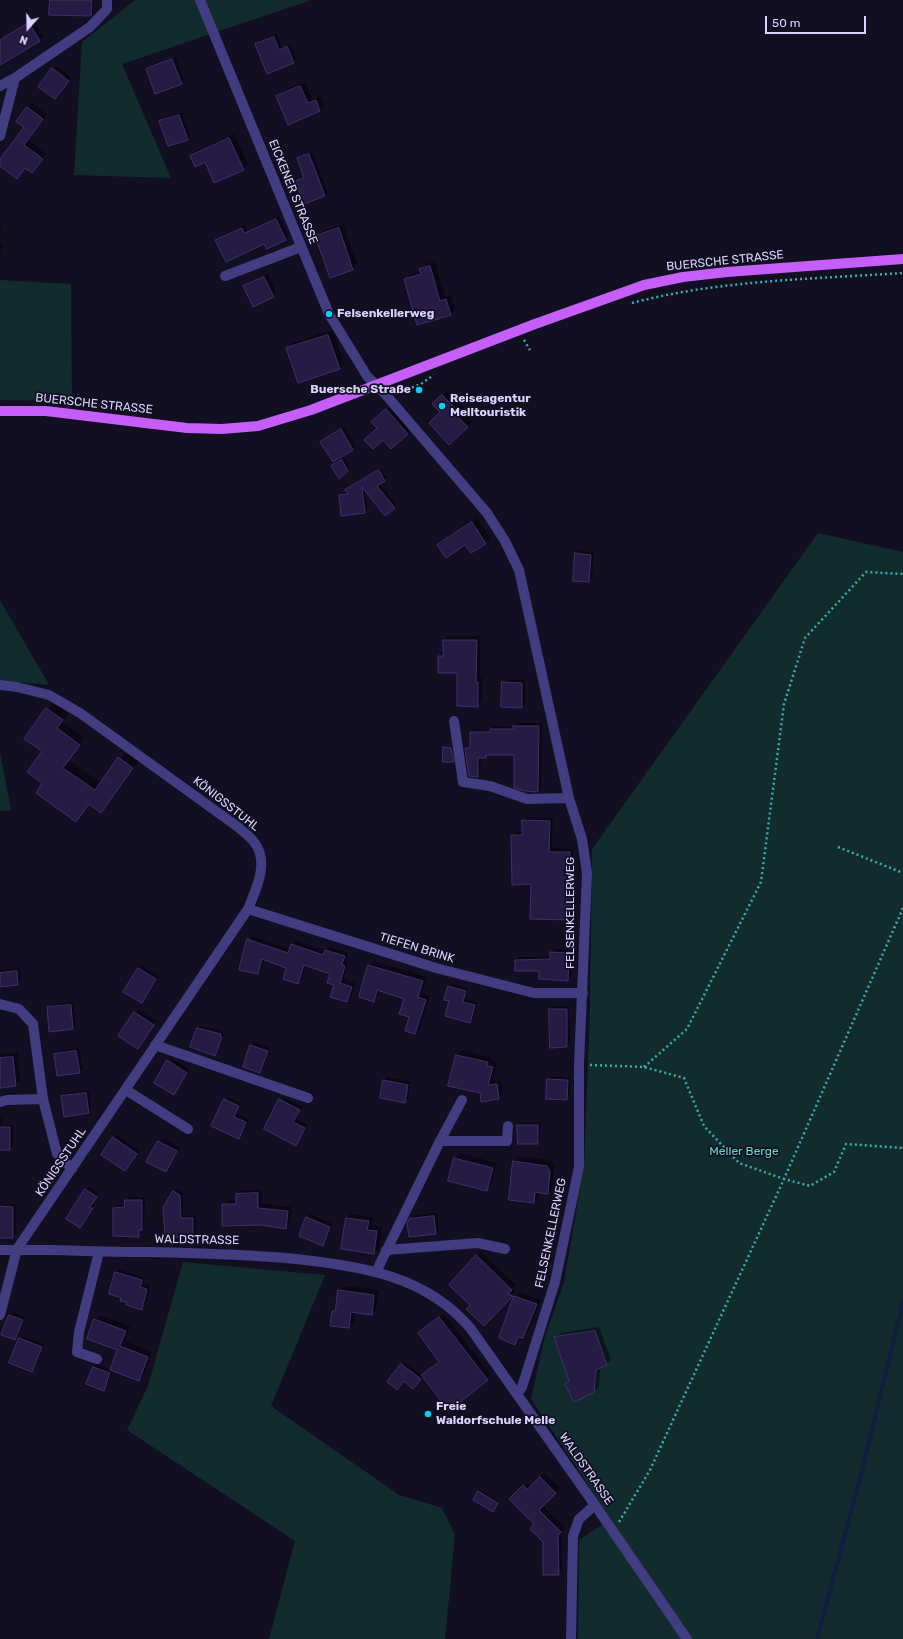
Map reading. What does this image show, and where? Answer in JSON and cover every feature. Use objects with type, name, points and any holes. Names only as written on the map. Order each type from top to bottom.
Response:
[{"type":"main road","name":"BUERSCHE STRASSE","points":[[0,411],[46,411],[188,428],[222,429],[258,426],[281,420],[376,386],[535,324],[644,285],[683,277],[727,272],[903,260]]},
{"type":"street","points":[[0,86],[15,78],[90,27],[107,9],[107,0]]},
{"type":"street","name":"EICKENER STRASSE","points":[[200,0],[329,314],[366,376],[376,386]]},
{"type":"street","points":[[0,136],[15,78]]},
{"type":"street","points":[[225,276],[301,246]]},
{"type":"street","name":"FELSENKELLERWEG","points":[[376,386],[386,395],[487,513],[505,541],[519,570],[568,798],[582,839],[586,873],[583,993],[579,1065],[579,1167],[555,1282],[522,1387],[517,1394]]},
{"type":"street","name":"KÖNIGSSTUHL","points":[[0,685],[17,686],[49,695],[80,713],[238,827],[255,843],[262,863],[257,889],[248,909],[17,1249]]},
{"type":"street","points":[[454,721],[463,782],[490,786],[527,799],[568,798]]},
{"type":"street","name":"TIEFEN BRINK","points":[[248,909],[436,968],[534,993],[583,993]]},
{"type":"street","points":[[0,1004],[19,1009],[33,1024],[43,1100],[56,1154],[72,1169]]},
{"type":"street","points":[[155,1045],[308,1098]]},
{"type":"street","points":[[126,1090],[188,1129]]},
{"type":"street","points":[[0,1102],[7,1100],[43,1100]]},
{"type":"street","points":[[376,1272],[440,1141],[462,1100]]},
{"type":"street","points":[[440,1141],[507,1142],[508,1126]]},
{"type":"street","points":[[386,1250],[478,1243],[505,1249]]},
{"type":"street","points":[[0,1315],[17,1249]]},
{"type":"street","name":"WALDSTRASSE","points":[[0,1250],[17,1249],[247,1254],[344,1264],[376,1272],[417,1287],[458,1314],[517,1394],[687,1639]]},
{"type":"street","points":[[97,1359],[77,1352],[80,1332],[100,1252]]},
{"type":"street","points":[[571,1639],[573,1536],[579,1520],[595,1505]]},
{"type":"path","points":[[631,303],[666,294],[702,288],[903,273]]},
{"type":"path","points":[[517,341],[529,338]]},
{"type":"path","points":[[386,395],[396,394],[421,384],[436,373]]},
{"type":"path","points":[[644,1067],[687,1029],[762,882],[784,704],[805,638],[866,572],[903,574]]},
{"type":"path","points":[[838,847],[903,873]]},
{"type":"path","points":[[613,1531],[650,1470],[784,1179],[903,908]]},
{"type":"path","points":[[579,1065],[644,1067],[684,1078],[704,1126],[740,1163],[784,1179],[810,1186],[834,1172],[846,1144],[903,1148]]},
{"type":"green space","points":[[135,0],[311,0],[122,64],[171,178],[74,175],[82,42]]},
{"type":"green space","points":[[0,280],[71,284],[72,401],[0,400]]},
{"type":"green space","name":"Meller Berge","points":[[818,533],[903,552],[903,1639],[578,1639],[579,1540],[611,1519],[531,1399],[544,1340],[564,1282],[584,1166],[590,1008],[592,849]]},
{"type":"green space","points":[[0,600],[49,685],[0,680]]},
{"type":"green space","points":[[0,752],[11,810],[0,811]]},
{"type":"green space","points":[[183,1262],[325,1275],[271,1406],[399,1495],[442,1508],[455,1535],[445,1639],[269,1639],[295,1541],[127,1430],[148,1386]]},
{"type":"building","points":[[50,0],[92,0],[91,16],[49,15]]},
{"type":"building","points":[[29,23],[40,41],[0,65],[0,40]]},
{"type":"building","points":[[274,37],[279,50],[287,46],[294,63],[267,74],[255,44]]},
{"type":"building","points":[[172,59],[182,84],[155,94],[146,69]]},
{"type":"building","points":[[52,68],[69,81],[55,99],[38,87]]},
{"type":"building","points":[[300,86],[308,103],[316,100],[320,111],[288,125],[276,96]]},
{"type":"building","points":[[27,107],[43,119],[24,145],[43,159],[32,173],[25,168],[17,179],[0,166],[0,159],[24,127],[16,122]]},
{"type":"building","points":[[179,115],[188,140],[168,146],[159,121]]},
{"type":"building","points":[[229,138],[244,170],[214,183],[205,162],[195,167],[190,156]]},
{"type":"building","points":[[309,154],[325,196],[304,204],[295,181],[304,178],[297,158]]},
{"type":"building","points":[[276,219],[286,240],[267,249],[264,244],[226,262],[215,240],[242,228],[244,233]]},
{"type":"building","points":[[339,228],[353,270],[330,278],[315,236]]},
{"type":"building","points":[[430,266],[440,301],[446,299],[451,315],[417,325],[404,279],[421,274],[419,269]]},
{"type":"building","points":[[264,277],[274,297],[253,307],[243,286]]},
{"type":"building","points":[[328,335],[340,369],[298,383],[286,348]]},
{"type":"building","points":[[442,395],[460,413],[457,416],[468,427],[449,445],[429,423],[440,412],[432,404]]},
{"type":"building","points":[[386,409],[408,434],[391,449],[383,440],[373,449],[364,440],[377,428],[371,422]]},
{"type":"building","points":[[341,429],[353,450],[333,462],[320,442]]},
{"type":"building","points":[[342,460],[348,471],[339,479],[331,466]]},
{"type":"building","points":[[379,470],[385,481],[377,486],[395,508],[385,516],[362,487],[365,513],[341,516],[339,495],[348,494],[345,490]]},
{"type":"building","points":[[472,522],[486,544],[471,553],[465,545],[446,558],[437,545]]},
{"type":"building","points":[[575,553],[591,555],[589,582],[573,581]]},
{"type":"building","points":[[443,640],[477,640],[476,682],[478,682],[478,707],[457,706],[457,673],[438,673],[438,656],[443,656]]},
{"type":"building","points":[[502,682],[522,683],[522,708],[501,707]]},
{"type":"building","points":[[46,708],[63,720],[57,728],[80,745],[63,768],[95,790],[118,757],[133,768],[101,813],[89,804],[76,822],[36,793],[42,783],[27,772],[42,751],[24,739]]},
{"type":"building","points":[[513,726],[539,726],[538,792],[514,788],[514,755],[486,755],[486,758],[478,758],[478,777],[469,776],[465,748],[470,748],[470,732],[490,732],[490,729],[513,729]]},
{"type":"building","points":[[443,747],[451,748],[454,762],[443,762]]},
{"type":"building","points":[[522,820],[550,821],[549,852],[570,852],[569,886],[572,886],[572,920],[530,919],[531,884],[512,885],[511,835],[522,835]]},
{"type":"building","points":[[247,939],[288,953],[291,944],[323,955],[325,950],[345,956],[342,964],[345,966],[340,983],[352,987],[347,1002],[330,997],[334,985],[327,983],[330,974],[304,965],[298,984],[283,979],[286,968],[262,959],[258,974],[239,970]]},
{"type":"building","points":[[550,952],[569,953],[568,981],[539,979],[539,971],[515,971],[515,960],[550,959]]},
{"type":"building","points":[[368,965],[423,981],[418,997],[426,1000],[415,1034],[405,1031],[409,1017],[399,1014],[404,999],[377,990],[374,1002],[359,997]]},
{"type":"building","points":[[138,968],[156,979],[142,1003],[123,992]]},
{"type":"building","points":[[17,971],[18,985],[0,987],[0,973]]},
{"type":"building","points":[[448,986],[466,991],[463,1002],[475,1005],[470,1023],[445,1016],[449,1001],[444,1000]]},
{"type":"building","points":[[71,1005],[73,1029],[49,1032],[47,1007]]},
{"type":"building","points":[[549,1009],[567,1009],[567,1047],[550,1048]]},
{"type":"building","points":[[134,1012],[154,1025],[138,1049],[118,1036]]},
{"type":"building","points":[[197,1028],[221,1034],[220,1037],[222,1037],[215,1056],[190,1047]]},
{"type":"building","points":[[250,1045],[268,1051],[260,1073],[243,1067]]},
{"type":"building","points":[[76,1051],[80,1073],[57,1076],[54,1054]]},
{"type":"building","points":[[456,1055],[488,1062],[487,1066],[493,1067],[488,1085],[497,1084],[499,1099],[481,1102],[480,1093],[448,1086]]},
{"type":"building","points":[[13,1057],[16,1086],[0,1088],[0,1058]]},
{"type":"building","points":[[167,1060],[187,1073],[174,1095],[154,1083]]},
{"type":"building","points":[[547,1079],[568,1080],[567,1100],[546,1099]]},
{"type":"building","points":[[383,1080],[408,1085],[405,1103],[380,1098]]},
{"type":"building","points":[[86,1093],[89,1113],[64,1117],[61,1096]]},
{"type":"building","points":[[224,1099],[239,1106],[234,1117],[246,1122],[239,1139],[211,1126]]},
{"type":"building","points":[[279,1099],[300,1110],[293,1122],[305,1128],[296,1146],[264,1129]]},
{"type":"building","points":[[517,1125],[538,1125],[538,1144],[518,1144]]},
{"type":"building","points":[[0,1127],[10,1127],[10,1150],[0,1150]]},
{"type":"building","points":[[113,1137],[137,1154],[125,1171],[101,1155]]},
{"type":"building","points":[[158,1141],[177,1151],[166,1172],[146,1162]]},
{"type":"building","points":[[454,1158],[493,1168],[487,1191],[448,1181]]},
{"type":"building","points":[[513,1161],[547,1166],[550,1171],[548,1194],[535,1192],[534,1203],[509,1200]]},
{"type":"building","points":[[85,1189],[97,1197],[89,1208],[93,1208],[80,1228],[66,1219]]},
{"type":"building","points":[[173,1191],[180,1195],[181,1218],[193,1218],[193,1237],[165,1237],[163,1208]]},
{"type":"building","points":[[258,1193],[258,1208],[288,1211],[286,1229],[261,1225],[222,1226],[222,1204],[236,1204],[236,1194]]},
{"type":"building","points":[[125,1200],[142,1200],[142,1230],[139,1230],[139,1237],[113,1236],[113,1208],[124,1207]]},
{"type":"building","points":[[0,1206],[13,1207],[13,1238],[0,1238]]},
{"type":"building","points":[[434,1216],[436,1234],[409,1237],[407,1223],[409,1219]]},
{"type":"building","points":[[306,1217],[330,1227],[323,1246],[299,1236]]},
{"type":"building","points":[[346,1218],[369,1221],[367,1230],[377,1231],[374,1254],[341,1249]]},
{"type":"building","points":[[476,1255],[512,1290],[508,1294],[513,1296],[484,1326],[466,1309],[470,1305],[449,1285]]},
{"type":"building","points":[[115,1272],[142,1280],[140,1287],[147,1289],[142,1310],[126,1305],[127,1302],[120,1301],[121,1298],[109,1294]]},
{"type":"building","points":[[338,1290],[374,1295],[372,1315],[351,1312],[349,1328],[330,1326],[332,1311],[335,1311]]},
{"type":"building","points":[[514,1296],[537,1304],[523,1338],[518,1337],[515,1345],[499,1338]]},
{"type":"building","points":[[9,1315],[23,1320],[15,1340],[1,1335]]},
{"type":"building","points":[[439,1317],[488,1380],[449,1411],[421,1375],[439,1362],[418,1333]]},
{"type":"building","points":[[94,1319],[126,1331],[120,1346],[148,1357],[139,1381],[110,1370],[117,1350],[87,1339]]},
{"type":"building","points":[[595,1331],[607,1365],[596,1370],[594,1392],[574,1402],[565,1384],[569,1381],[554,1337]]},
{"type":"building","points":[[19,1338],[42,1347],[32,1372],[9,1363]]},
{"type":"building","points":[[401,1364],[421,1379],[413,1389],[404,1381],[397,1390],[387,1382]]},
{"type":"building","points":[[93,1367],[110,1373],[104,1391],[86,1384]]},
{"type":"building","points":[[540,1477],[556,1493],[539,1510],[561,1532],[558,1536],[559,1575],[543,1575],[543,1542],[530,1529],[534,1524],[509,1499],[523,1485],[527,1489]]},
{"type":"building","points":[[478,1491],[498,1503],[493,1512],[473,1500]]},
{"type":"waterway","points":[[817,1639],[861,1475],[903,1302]]},
{"type":"place","name":"Felsenkellerweg","points":[[329,314]]},
{"type":"place","name":"Buersche Straße","points":[[419,390]]},
{"type":"place","name":"Reiseagentur Melltouristik","points":[[442,406]]},
{"type":"place","name":"Freie Waldorfschule Melle","points":[[428,1414]]}]
